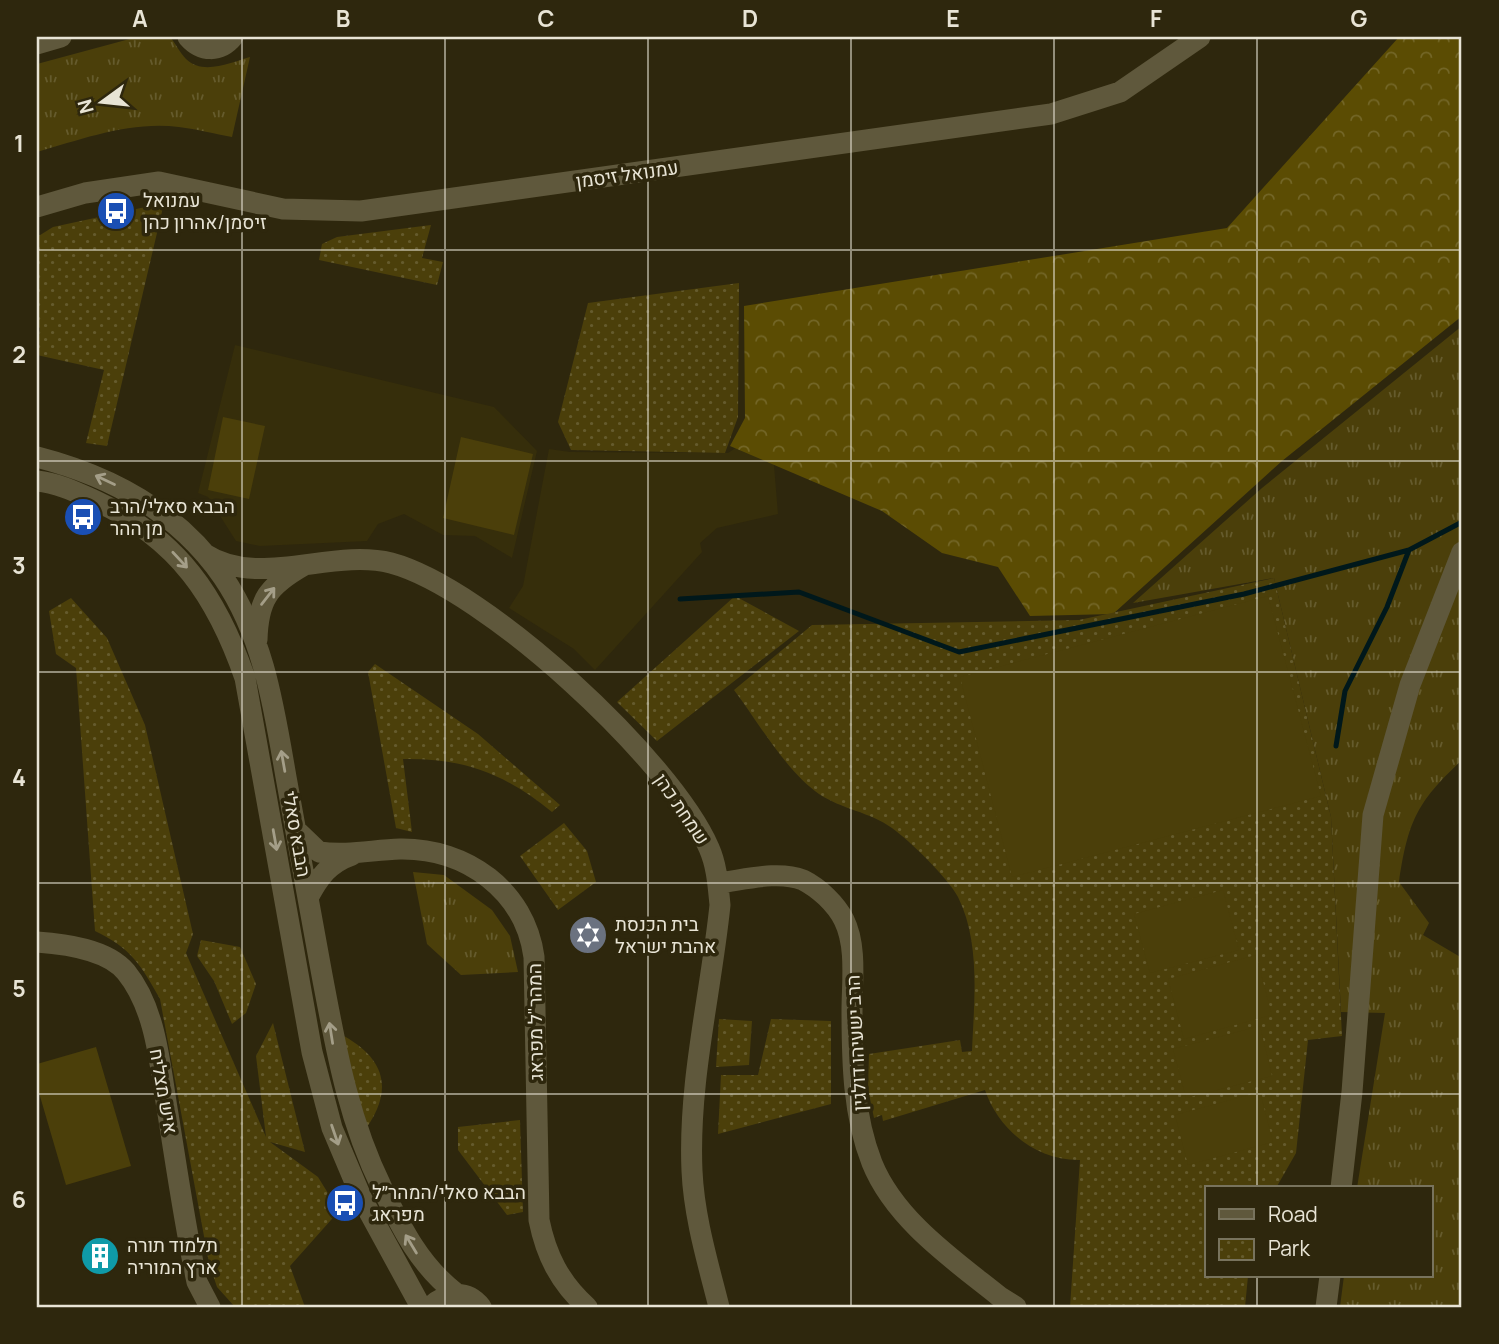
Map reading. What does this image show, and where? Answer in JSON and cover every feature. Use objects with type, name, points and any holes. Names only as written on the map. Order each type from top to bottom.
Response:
[{"type":"street","points":[[37,44],[61,37]]},
{"type":"street","points":[[188,37],[197,45],[215,49],[224,46],[233,37]]},
{"type":"street","name":"עמנואל זיסמן","points":[[37,206],[85,193],[159,182],[284,209],[361,211],[1051,114],[1120,92],[1143,79],[1200,37]]},
{"type":"street","name":"הבבא סאלי","points":[[37,457],[78,468],[145,501],[205,554],[223,577],[257,645],[266,672],[334,1048],[365,1153],[423,1264],[457,1294],[468,1296],[481,1307]]},
{"type":"street","name":"הבבא סאלי","points":[[37,481],[71,489],[110,507],[160,541],[179,558],[205,590],[232,642],[247,689],[312,1052],[332,1128],[362,1199],[421,1307]]},
{"type":"street","points":[[1341,1186],[1352,1091],[1373,815],[1410,685],[1462,552]]},
{"type":"street","name":"שמחת כהן","points":[[205,554],[218,563],[248,568],[332,560],[391,563],[430,579],[552,661],[664,778],[692,816],[709,848],[718,883],[720,905],[691,1134],[692,1174],[704,1244],[719,1307]]},
{"type":"street","points":[[257,645],[260,606],[269,592],[288,575],[308,564]]},
{"type":"street","name":"המהר\"ל מפראג","points":[[296,830],[319,852],[354,854],[399,849],[423,850],[448,857],[490,879],[509,896],[523,915],[531,935],[534,957],[539,1220],[550,1259],[565,1286],[587,1307]]},
{"type":"street","name":"המהר\"ל מפראג","points":[[308,898],[320,877],[336,861],[354,854]]},
{"type":"street","name":"הרב ישעיהו דולגין","points":[[718,883],[779,876],[802,880],[825,894],[845,921],[852,954],[852,1044],[858,1111],[873,1166],[908,1218],[1005,1304]]},
{"type":"street","name":"איש מצליח","points":[[37,942],[85,950],[107,957],[125,971],[138,992],[156,1041],[194,1271],[210,1307]]},
{"type":"street","points":[[1326,1307],[1330,1278]]},
{"type":"street","points":[[430,1307],[446,1296],[457,1294]]},
{"type":"shaded area","points":[[235,345],[494,407],[537,451],[512,558],[475,536],[443,535],[404,514],[378,524],[367,541],[260,546],[236,541],[208,497],[198,493]]},
{"type":"shaded area","points":[[772,441],[778,514],[717,528],[700,543],[702,552],[595,670],[574,649],[509,608],[523,586],[549,449],[570,452],[728,453],[740,445]]},
{"type":"green space","points":[[137,37],[170,37],[186,59],[201,67],[218,66],[250,57],[232,137],[179,127],[143,127],[107,132],[37,152],[37,64]]},
{"type":"green space","points":[[1399,37],[1462,37],[1462,316],[1282,461],[1113,614],[1030,616],[998,567],[942,553],[882,511],[730,446],[745,418],[744,306],[1227,228]]},
{"type":"green space","points":[[164,203],[107,446],[86,443],[104,370],[37,355],[40,328],[37,326],[37,237],[53,227]]},
{"type":"green space","points":[[431,225],[422,258],[443,262],[437,285],[319,260],[322,244],[337,237]]},
{"type":"green space","points":[[739,283],[738,417],[725,453],[571,450],[558,422],[588,303]]},
{"type":"green space","points":[[1462,326],[1462,760],[1434,788],[1417,814],[1406,843],[1399,882],[1429,923],[1423,935],[1462,958],[1462,1307],[1340,1307],[1344,1278],[1432,1278],[1432,1186],[1357,1186],[1385,1013],[1341,1012],[1331,817],[1274,578],[1133,603],[1262,488]]},
{"type":"green space","points":[[223,417],[265,426],[249,499],[208,490]]},
{"type":"green space","points":[[461,437],[533,454],[514,535],[443,518]]},
{"type":"green space","points":[[1274,578],[1331,817],[1342,1036],[1308,1040],[1296,1153],[1277,1186],[1205,1186],[1205,1278],[1248,1278],[1245,1307],[1070,1307],[1080,1160],[1048,1155],[1021,1140],[999,1118],[985,1090],[883,1121],[882,1115],[874,1118],[868,1089],[869,1054],[960,1040],[962,1052],[972,1051],[975,993],[973,953],[965,915],[958,897],[946,880],[892,828],[819,794],[795,773],[734,690],[812,625],[1079,620]]},
{"type":"green space","points":[[735,596],[799,631],[657,741],[617,702]]},
{"type":"green space","points":[[1268,596],[1321,796],[1012,877],[960,677]]},
{"type":"green space","points":[[71,598],[107,638],[145,725],[193,934],[186,953],[266,1137],[256,1056],[273,1023],[305,1152],[270,1142],[318,1177],[339,1211],[290,1266],[305,1307],[235,1307],[217,1287],[209,1263],[160,999],[134,959],[118,944],[95,931],[76,668],[56,654],[49,611]]},
{"type":"green space","points":[[375,664],[478,734],[560,805],[552,812],[501,778],[465,765],[425,759],[403,759],[412,832],[396,828],[368,672]]},
{"type":"green space","points":[[564,823],[587,851],[596,882],[558,910],[520,856]]},
{"type":"green space","points":[[413,872],[444,875],[492,910],[510,936],[518,972],[461,975],[427,944]]},
{"type":"green space","points":[[1223,890],[1239,950],[1150,973],[1134,914]]},
{"type":"green space","points":[[201,940],[240,947],[256,984],[246,1013],[232,1024],[214,981],[197,956]]},
{"type":"green space","points":[[1256,955],[1272,1015],[1184,1039],[1168,979]]},
{"type":"green space","points":[[719,1019],[752,1021],[749,1065],[716,1067]]},
{"type":"green space","points":[[771,1019],[831,1021],[831,1104],[718,1134],[721,1075],[758,1075]]},
{"type":"green space","points":[[1260,1026],[1272,1076],[1186,1098],[1173,1049]]},
{"type":"green space","points":[[344,1036],[370,1057],[382,1080],[378,1106],[362,1134]]},
{"type":"green space","points":[[96,1047],[131,1166],[66,1185],[37,1086],[37,1064]]},
{"type":"green space","points":[[1260,1092],[1273,1142],[1188,1165],[1175,1115]]},
{"type":"green space","points":[[520,1120],[523,1212],[507,1215],[458,1150],[458,1127]]},
{"type":"waterway","points":[[1336,746],[1345,691],[1387,607],[1409,550],[1462,522]]},
{"type":"waterway","points":[[680,599],[799,592],[959,652],[1244,594],[1409,550]]},
{"type":"place","name":"עמנואל זיסמן/אהרון כהן","points":[[116,211]]},
{"type":"place","name":"הבבא סאלי/הרב מן ההר","points":[[83,517]]},
{"type":"place","name":"בית הכנסת אהבת ישראל","points":[[588,935]]},
{"type":"place","name":"הבבא סאלי/המהר״ל מפראג","points":[[345,1203]]},
{"type":"place","name":"תלמוד תורה ארץ המוריה","points":[[100,1256]]}]
